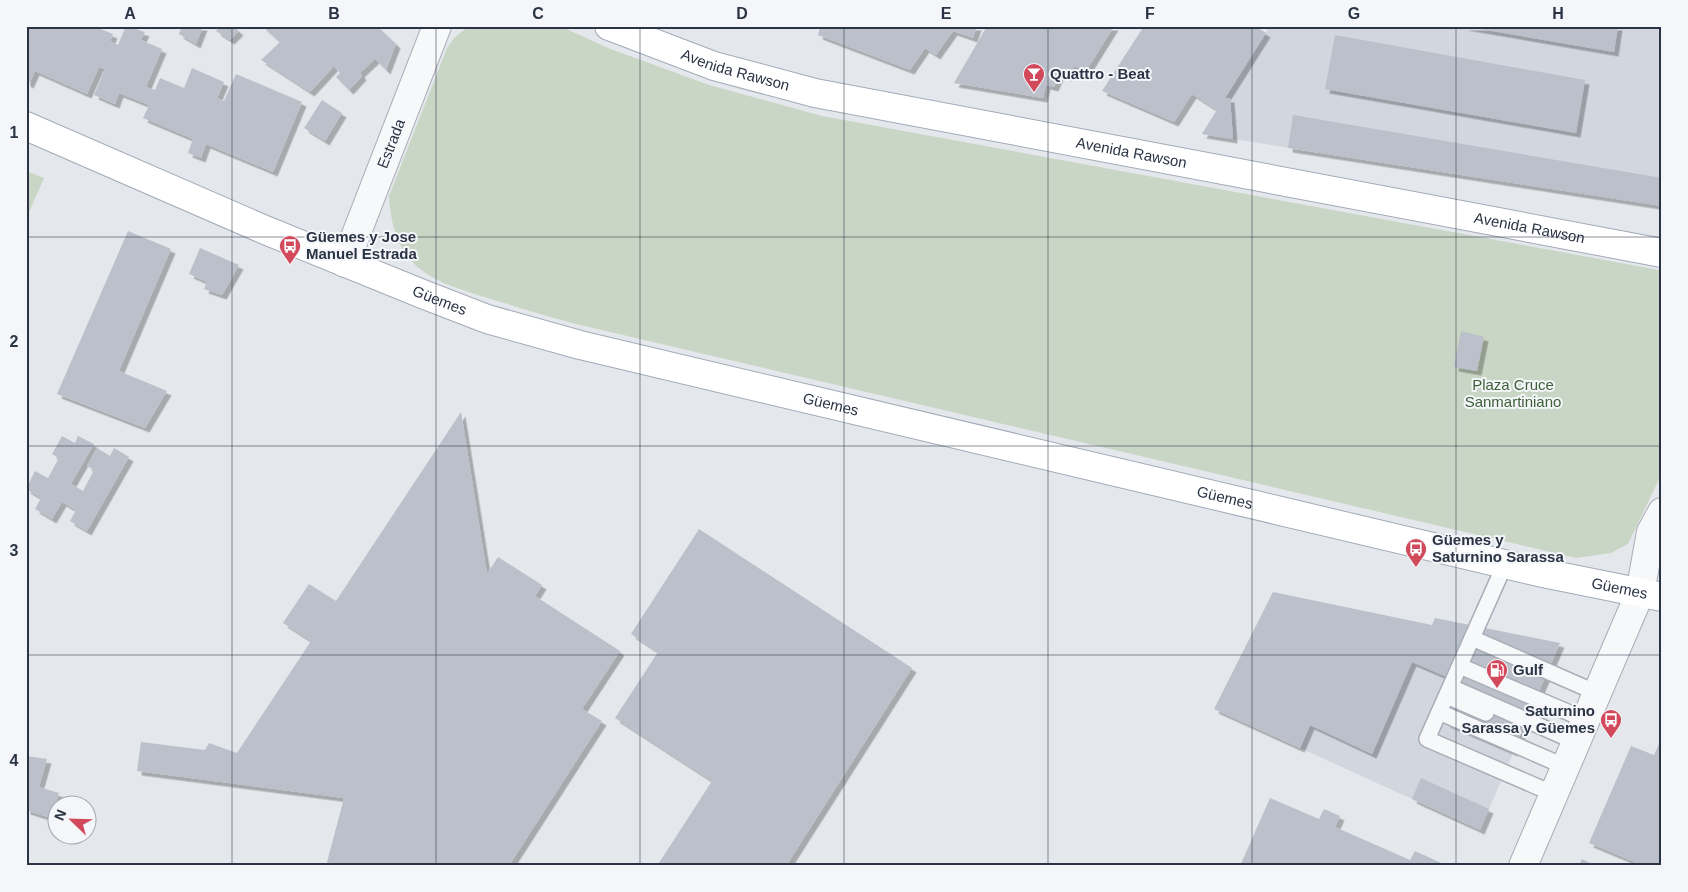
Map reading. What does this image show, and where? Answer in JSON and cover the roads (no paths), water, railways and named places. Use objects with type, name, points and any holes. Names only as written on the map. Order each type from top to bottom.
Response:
[{"type":"main road","name":"Avenida Rawson","points":[[609,26],[714,66],[815,93],[1662,253]]},
{"type":"main road","name":"Güemes","points":[[26,126],[264,230],[487,319],[580,345],[1505,564],[1651,595]]},
{"type":"street","name":"Estrada","points":[[345,263],[437,26]]},
{"type":"street","points":[[1651,595],[1651,532],[1662,512]]},
{"type":"street","points":[[1523,866],[1581,731],[1662,571]]},
{"type":"lane","points":[[1505,564],[1427,739],[1554,794]]},
{"type":"lane","points":[[1472,638],[1581,731]]},
{"type":"lane","points":[[1462,661],[1581,731]]},
{"type":"lane","points":[[1449,692],[1581,731]]},
{"type":"lane","points":[[1439,712],[1581,731]]},
{"type":"place","name":"Quattro - Beat","points":[[1034,93]]},
{"type":"place","name":"Güemes y Jose Manuel Estrada","points":[[290,265]]},
{"type":"place","name":"Güemes y Saturnino Sarassa","points":[[1416,568]]},
{"type":"place","name":"Gulf","points":[[1497,689]]},
{"type":"place","name":"Saturnino Sarassa y Güemes","points":[[1611,739]]},
{"type":"park label","name":"Plaza Cruce Sanmartiniano","points":[[1513,394]]}]
